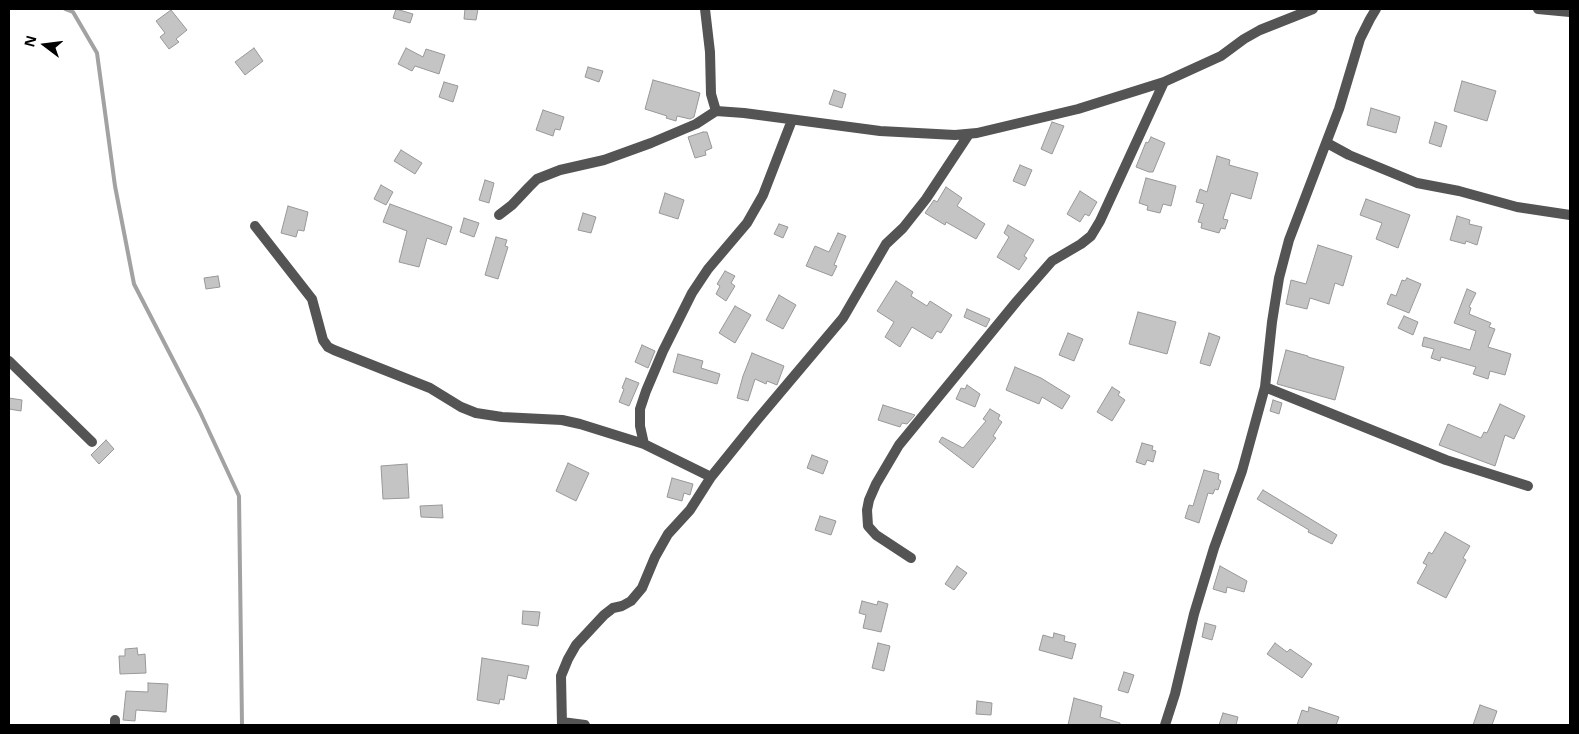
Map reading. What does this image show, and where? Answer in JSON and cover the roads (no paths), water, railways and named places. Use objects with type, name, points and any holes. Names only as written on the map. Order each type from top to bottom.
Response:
[{"type":"street","points":[[705,9],[710,52],[711,94],[716,111]]},
{"type":"street","points":[[499,215],[512,205],[537,179],[560,170],[604,160],[650,144],[696,124],[716,111],[880,131],[969,134],[1078,109],[1164,82],[1221,56],[1260,30],[1313,9]]},
{"type":"street","points":[[1165,725],[1175,694],[1194,614],[1214,548],[1242,471],[1265,387],[1272,322],[1281,269],[1289,240],[1327,143],[1360,39],[1376,9]]},
{"type":"street","points":[[1538,9],[1570,12]]},
{"type":"street","points":[[911,558],[876,535],[868,526],[867,510],[876,484],[899,445],[1017,300],[1052,261],[1091,236],[1100,221],[1164,82]]},
{"type":"street","points":[[644,444],[640,426],[640,410],[646,390],[663,351],[692,293],[708,269],[747,223],[755,209],[769,181],[792,120]]},
{"type":"street","points":[[585,725],[562,724],[561,676],[576,645],[604,614],[613,608],[631,601],[642,588],[662,542],[690,510],[711,477],[757,420],[843,318],[886,244],[903,228],[926,198],[969,134]]},
{"type":"street","points":[[1327,143],[1349,156],[1418,184],[1459,191],[1517,207],[1570,215]]},
{"type":"street","points":[[255,226],[312,299],[323,340],[334,350],[430,388],[461,407],[476,413],[502,418],[562,420],[580,424],[644,444],[711,477]]},
{"type":"street","points":[[9,361],[92,442]]},
{"type":"street","points":[[1265,387],[1446,460],[1528,486]]},
{"type":"waterway","points":[[65,9],[73,12],[97,53],[115,186],[134,284],[200,412],[239,496],[242,725]]}]
